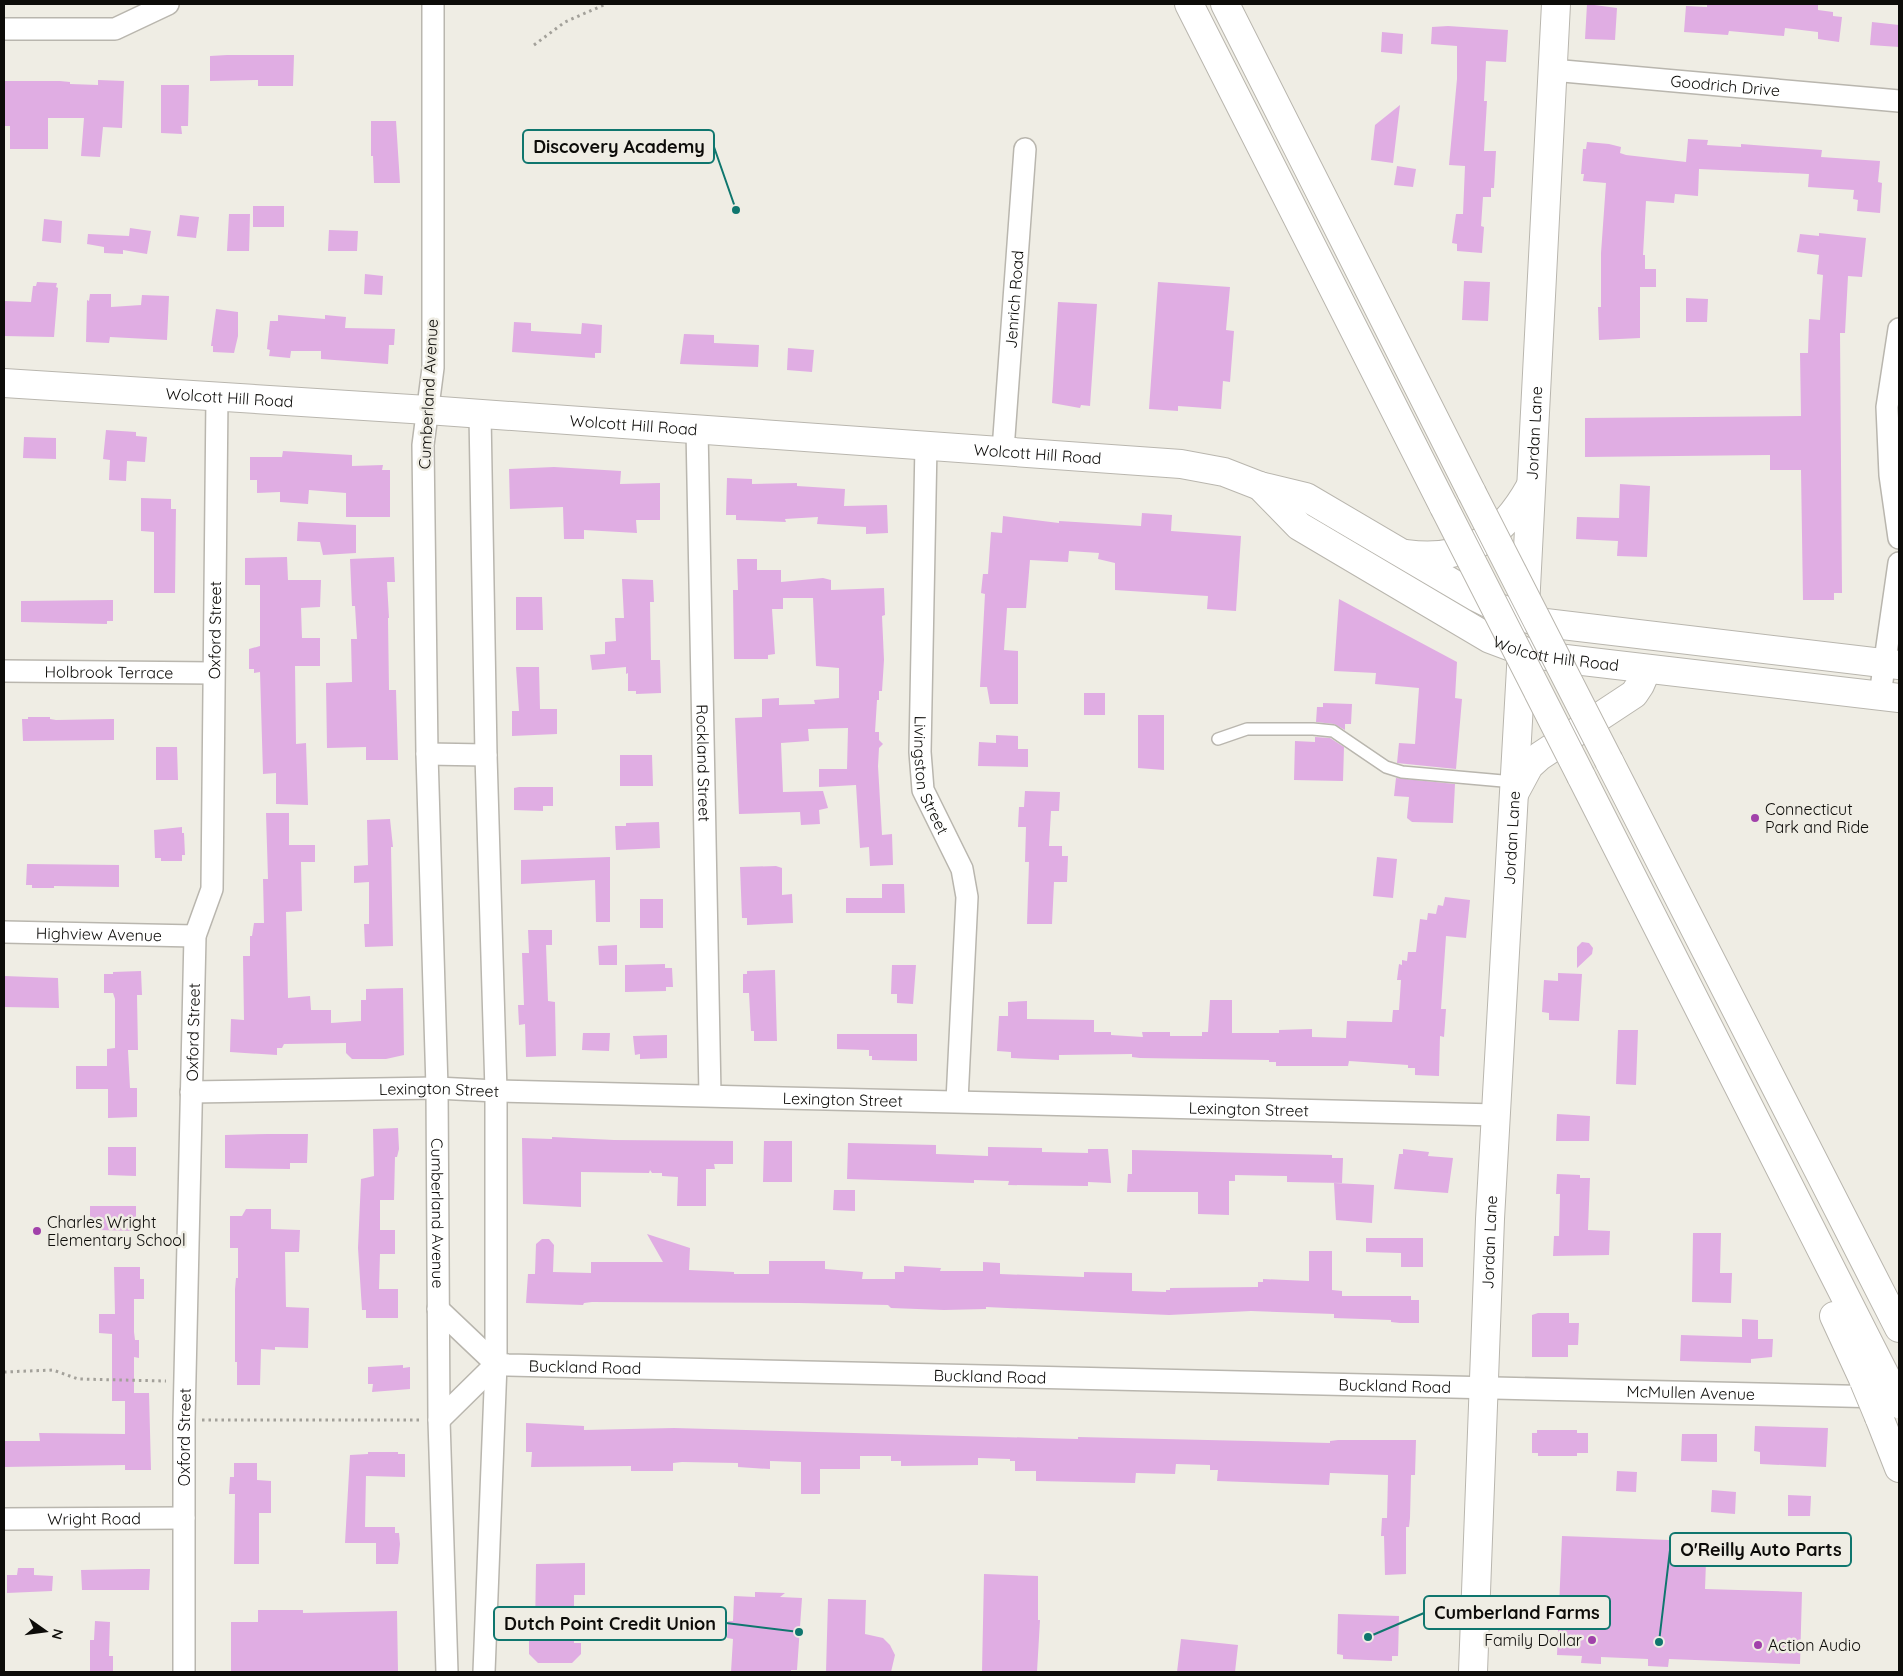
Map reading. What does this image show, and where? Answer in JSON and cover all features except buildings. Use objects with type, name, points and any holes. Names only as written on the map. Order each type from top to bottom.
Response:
[{"type":"main road","points":[[1189,4],[1815,1240],[1886,1396],[1899,1468]]},
{"type":"main road","points":[[1226,4],[1472,493],[1899,1328]]},
{"type":"main road","name":"Jordan Lane","points":[[1473,1672],[1483,1387],[1496,1115],[1556,4]]},
{"type":"main road","name":"Wolcott Hill Road","points":[[4,383],[427,410],[1181,464],[1224,472],[1260,486],[1306,497],[1494,606],[1524,618],[1556,626],[1892,664]]},
{"type":"main road","name":"Wolcott Hill Road","points":[[1260,486],[1299,526],[1490,639],[1522,651],[1558,658],[1890,697]]},
{"type":"main road","points":[[1402,553],[1439,556],[1454,554],[1473,546],[1504,524],[1531,486]]},
{"type":"main road","points":[[1326,543],[1342,518]]},
{"type":"main road","points":[[1514,789],[1534,761],[1634,694],[1640,686],[1647,669]]},
{"type":"street","points":[[4,29],[116,29],[168,4]]},
{"type":"street","name":"Cumberland Avenue","points":[[433,4],[433,368],[423,445],[427,754],[437,1088],[438,1309],[432,1420],[447,1672]]},
{"type":"street","name":"Goodrich Drive","points":[[1552,70],[1899,101]]},
{"type":"street","name":"Jenrich Road","points":[[1003,450],[1025,149]]},
{"type":"street","points":[[1899,328],[1887,408],[1890,475],[1899,538]]},
{"type":"street","name":"Oxford Street","points":[[184,1672],[185,1382],[195,936],[212,889],[217,396]]},
{"type":"street","points":[[480,414],[486,755],[496,1091],[496,1364],[484,1672]]},
{"type":"street","name":"Rockland Street","points":[[697,429],[710,1095]]},
{"type":"street","name":"Livingston Street","points":[[926,445],[920,752],[923,790],[962,869],[967,897],[956,1101]]},
{"type":"street","points":[[1890,697],[1899,563]]},
{"type":"street","name":"Holbrook Terrace","points":[[4,671],[213,673]]},
{"type":"street","points":[[427,754],[486,755]]},
{"type":"street","name":"Highview Avenue","points":[[4,932],[195,936]]},
{"type":"street","name":"Lexington Street","points":[[191,1092],[437,1088],[1496,1115]]},
{"type":"street","points":[[438,1309],[496,1364]]},
{"type":"street","points":[[432,1420],[496,1364]]},
{"type":"street","name":"Buckland Road","points":[[496,1364],[1483,1387]]},
{"type":"street","name":"McMullen Avenue","points":[[1483,1387],[1886,1396]]},
{"type":"street","name":"Wright Road","points":[[4,1520],[184,1518]]},
{"type":"lane","points":[[1218,739],[1247,729],[1313,729],[1332,731],[1386,767],[1402,772],[1514,789]]},
{"type":"path","points":[[534,45],[565,22],[606,4]]},
{"type":"path","points":[[4,1372],[53,1370],[82,1379],[185,1382]]},
{"type":"path","points":[[199,1420],[432,1420]]},
{"type":"place","name":"Discovery Academy","points":[[736,210]]},
{"type":"place","name":"Connecticut Park and Ride","points":[[1755,818]]},
{"type":"place","name":"Charles Wright Elementary School","points":[[37,1231]]},
{"type":"place","name":"Dutch Point Credit Union","points":[[799,1632]]},
{"type":"place","name":"Cumberland Farms","points":[[1368,1637]]},
{"type":"place","name":"Family Dollar","points":[[1592,1640]]},
{"type":"place","name":"O'Reilly Auto Parts","points":[[1659,1642]]},
{"type":"place","name":"Action Audio","points":[[1758,1645]]}]
